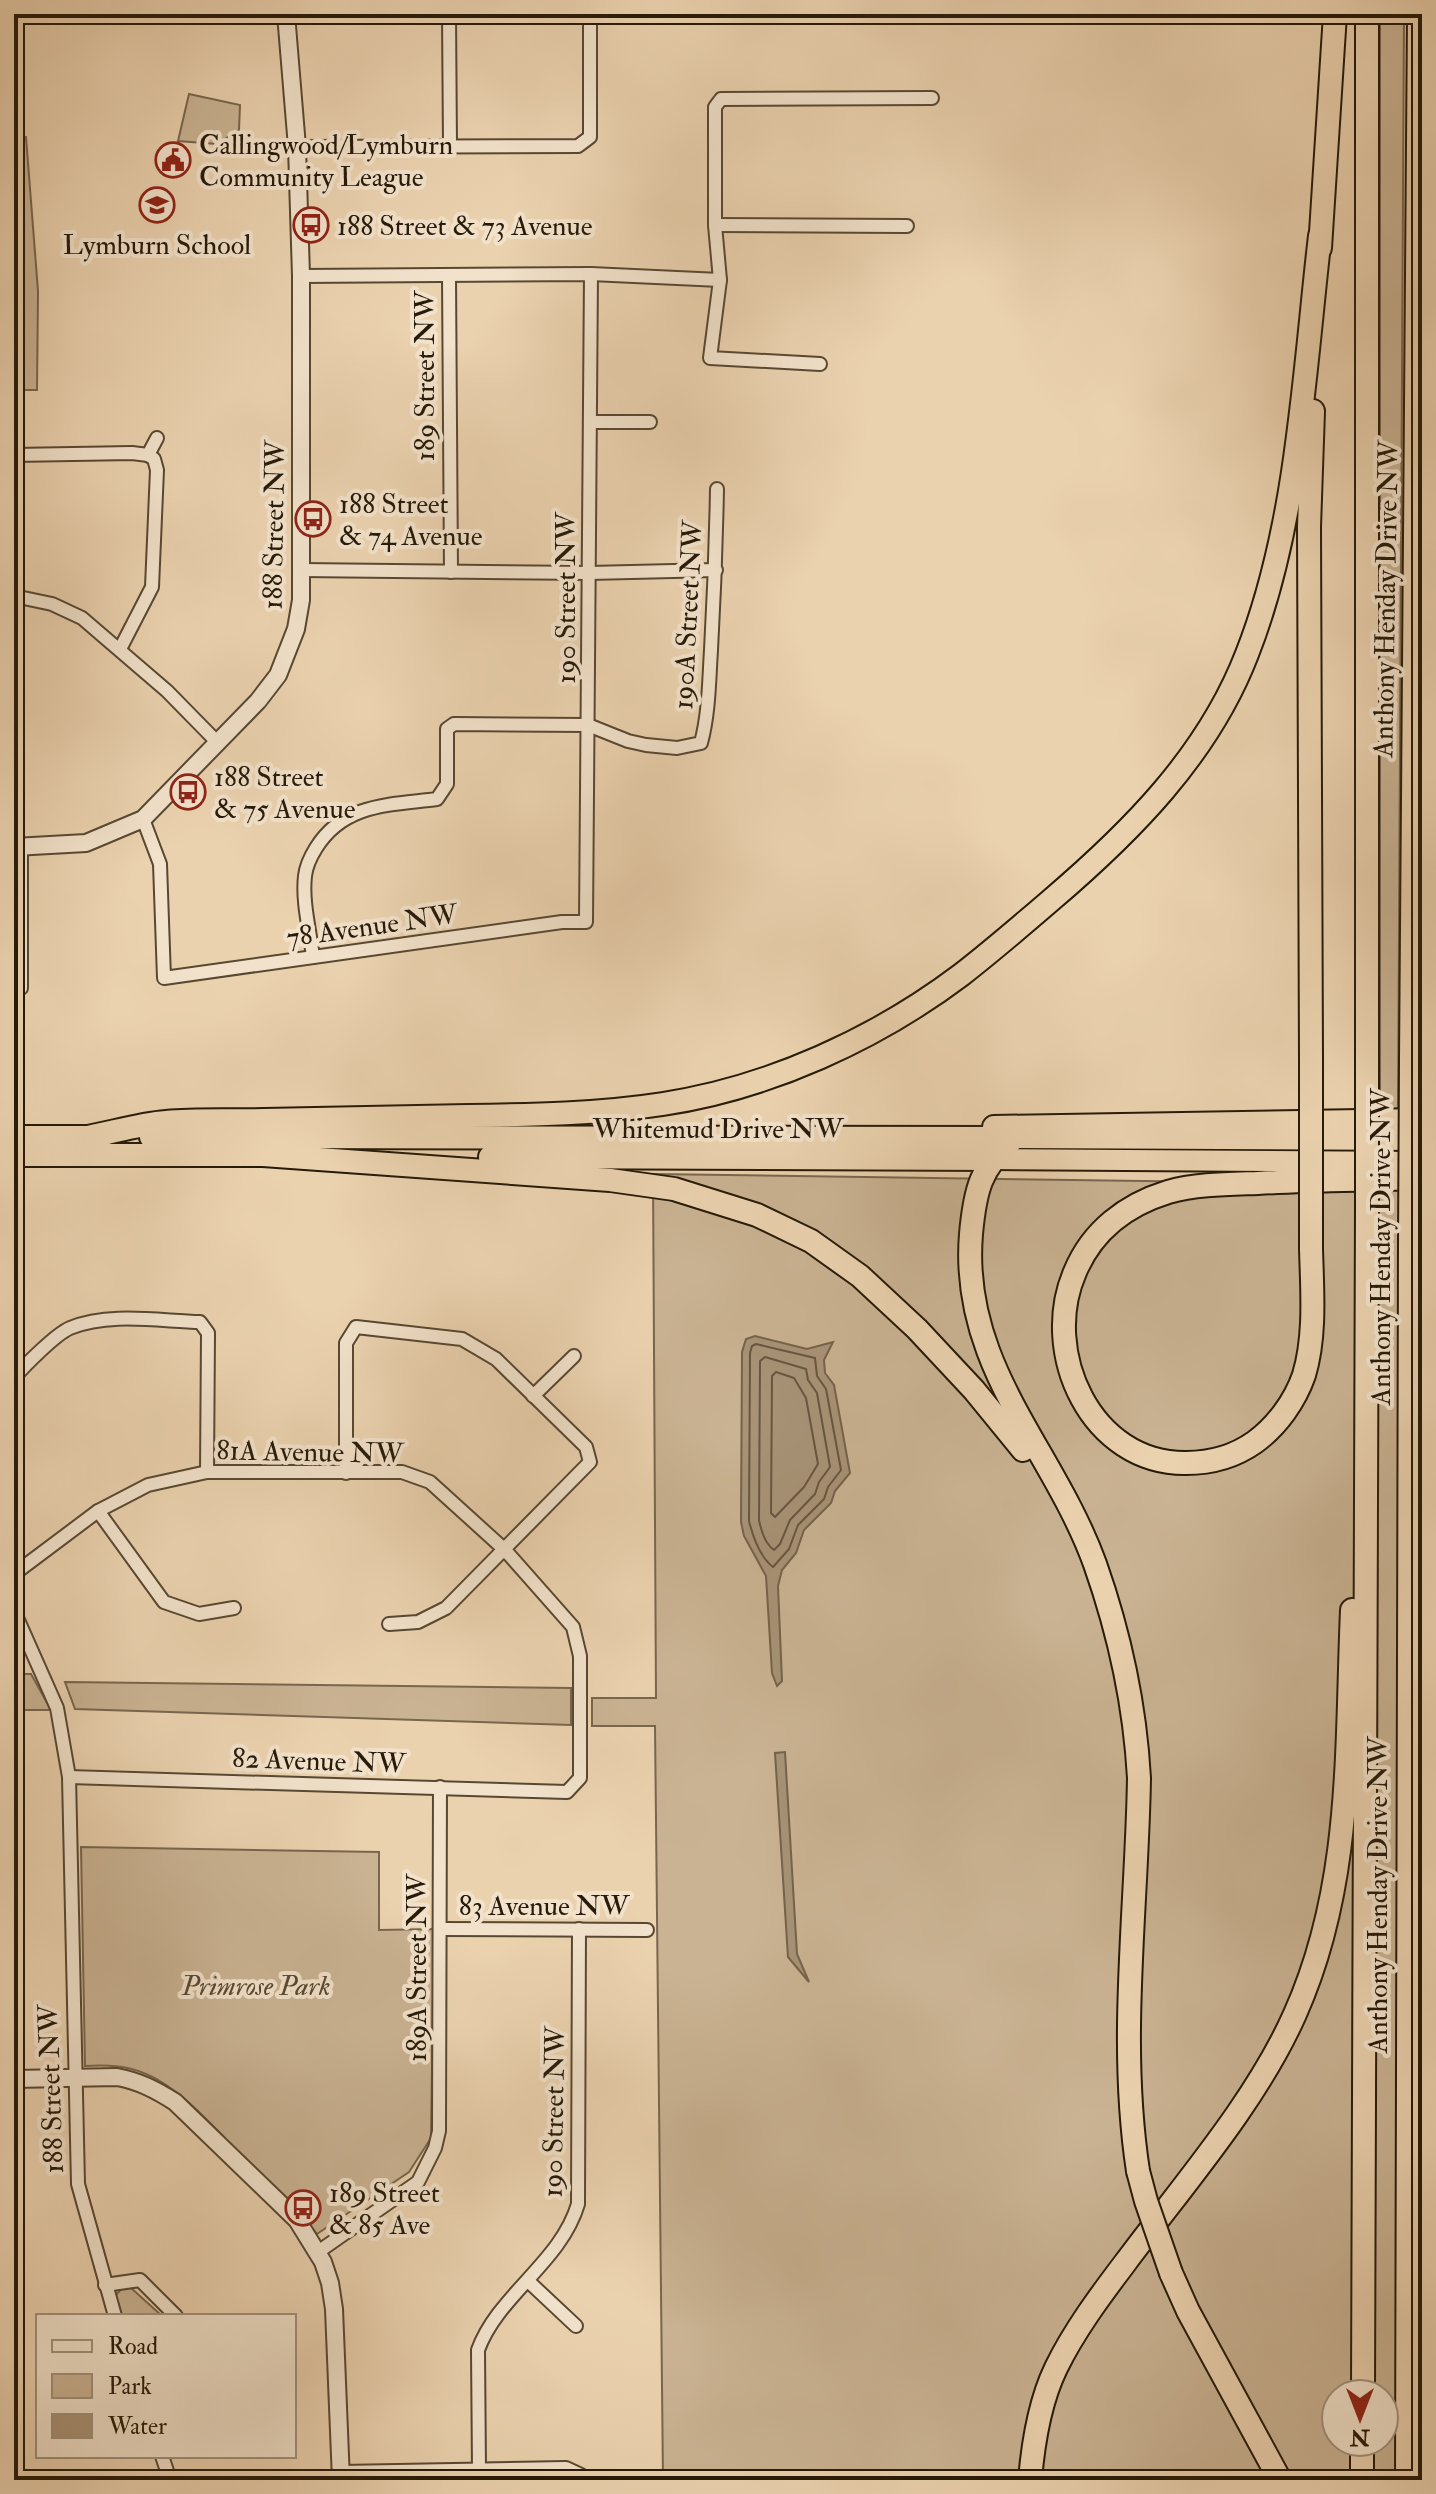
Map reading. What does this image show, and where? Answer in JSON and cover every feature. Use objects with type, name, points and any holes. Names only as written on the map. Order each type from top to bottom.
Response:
[{"type":"highway","points":[[1335,14],[1320,236],[1309,527],[1311,1059],[1311,1248],[1311,1337],[1304,1374],[1281,1418],[1265,1435],[1229,1456],[1204,1463],[1177,1463],[1153,1458],[1132,1450],[1101,1426],[1075,1386],[1067,1360],[1065,1313],[1070,1284],[1082,1256],[1097,1234],[1113,1219],[1169,1192],[1219,1185],[1422,1178]]},
{"type":"highway","name":"Anthony Henday Drive NW","points":[[1363,2378],[1368,1243],[1367,14]]},
{"type":"highway","name":"Anthony Henday Drive NW","points":[[1407,2480],[1410,1297],[1418,1243],[1411,1060],[1419,14]]},
{"type":"highway","points":[[88,1137],[164,1122],[527,1115],[665,1104],[747,1083],[833,1051],[906,1012],[960,976],[1099,860],[1142,817],[1189,759],[1233,686],[1255,633],[1272,577],[1292,477],[1320,236]]},
{"type":"highway","points":[[810,1138],[916,1128],[1422,1120]]},
{"type":"highway","name":"Whitemud Drive NW","points":[[14,1137],[1422,1140]]},
{"type":"highway","points":[[1014,1138],[993,1159],[981,1178],[974,1200],[970,1245],[975,1310],[989,1357],[1010,1403],[1074,1516],[1095,1564],[1112,1622],[1133,1717],[1139,1778],[1128,2066],[1138,2171],[1171,2273],[1188,2311],[1280,2480]]},
{"type":"highway","name":"Whitemud Drive NW","points":[[14,1155],[1422,1162]]},
{"type":"highway","points":[[263,1155],[542,1174],[674,1189],[757,1215],[811,1241],[860,1276],[917,1329],[1017,1440],[1066,1520],[1112,1622]]},
{"type":"highway","points":[[1030,2480],[1040,2415],[1055,2370],[1087,2314],[1274,2056],[1310,1979],[1325,1933],[1340,1856],[1356,1519],[1367,1490]]},
{"type":"highway","points":[[1406,2087],[1422,1999]]},
{"type":"highway","points":[[1362,2458],[1362,2480]]},
{"type":"street","name":"188 Street NW","points":[[143,819],[258,701],[278,675],[296,629],[301,600],[301,276],[297,147],[286,14]]},
{"type":"street","points":[[449,14],[450,146]]},
{"type":"street","points":[[297,147],[578,146],[590,137],[590,14]]},
{"type":"street","points":[[820,364],[710,358],[720,280],[715,225],[715,107],[721,99],[932,98]]},
{"type":"street","points":[[715,225],[907,226]]},
{"type":"street","points":[[301,276],[591,274],[720,280]]},
{"type":"street","name":"190 Street NW","points":[[586,922],[591,274]]},
{"type":"street","name":"189 Street NW","points":[[449,276],[451,572]]},
{"type":"street","points":[[590,422],[650,422]]},
{"type":"street","points":[[148,455],[157,438]]},
{"type":"street","points":[[14,455],[132,453],[154,459],[157,470],[152,587],[120,649]]},
{"type":"street","name":"190A Street NW","points":[[588,725],[646,745],[677,748],[701,743],[706,725],[716,570],[717,489]]},
{"type":"street","points":[[301,570],[589,573],[716,570]]},
{"type":"street","points":[[14,596],[52,604],[82,618],[167,691],[218,743]]},
{"type":"street","points":[[313,957],[305,874],[317,846],[336,823],[356,812],[437,799],[447,784],[447,729],[454,724],[588,725]]},
{"type":"street","points":[[17,988],[17,846],[86,843],[143,819]]},
{"type":"street","name":"78 Avenue NW","points":[[143,819],[160,864],[164,978],[562,922],[586,922]]},
{"type":"street","points":[[17,1369],[68,1329],[106,1320],[200,1322],[208,1333],[207,1472]]},
{"type":"street","points":[[346,1473],[346,1343],[356,1327],[462,1339],[496,1359],[586,1447],[590,1462],[446,1608],[418,1622],[389,1624]]},
{"type":"street","points":[[533,1396],[574,1356]]},
{"type":"street","name":"81A Avenue NW","points":[[14,1574],[98,1511],[148,1485],[207,1472],[402,1472],[430,1482],[505,1550],[573,1627],[580,1656],[580,1778],[567,1792]]},
{"type":"street","points":[[98,1511],[164,1602],[199,1614],[234,1608]]},
{"type":"street","name":"188 Street NW","points":[[14,1611],[57,1708],[69,1777],[78,2184],[114,2314]]},
{"type":"street","name":"82 Avenue NW","points":[[69,1777],[567,1792]]},
{"type":"street","name":"189A Street NW","points":[[318,2252],[418,2182],[435,2148],[439,2131],[440,1787]]},
{"type":"street","name":"83 Avenue NW","points":[[441,1929],[647,1930]]},
{"type":"street","name":"190 Street NW","points":[[479,2470],[478,2350],[485,2331],[528,2281],[574,2219],[578,2204],[579,1929]]},
{"type":"street","points":[[14,2079],[117,2077],[153,2088],[175,2102],[305,2230],[330,2283],[334,2309],[341,2476],[566,2468],[581,2478]]},
{"type":"street","points":[[105,2285],[140,2280],[174,2314]]},
{"type":"street","points":[[528,2281],[576,2326]]},
{"type":"street","points":[[163,2458],[170,2480]]},
{"type":"street","points":[[14,2472],[16,2480]]},
{"type":"green space","points":[[1380,14],[1404,14],[1398,1111],[1380,1111]]},
{"type":"green space","points":[[189,94],[240,105],[239,130],[217,144],[178,141]]},
{"type":"green space","points":[[14,135],[26,137],[38,291],[37,390],[14,390]]},
{"type":"green space","points":[[653,1174],[1422,1185],[1422,2480],[663,2480],[655,1726],[592,1726],[592,1698],[656,1698]]},
{"type":"green space","points":[[14,1674],[31,1674],[51,1710],[14,1710]]},
{"type":"green space","points":[[65,1682],[571,1688],[571,1725],[75,1709]]},
{"type":"green space","name":"Primrose Park","points":[[81,1847],[379,1852],[379,1930],[434,1929],[431,2138],[409,2172],[317,2234],[210,2123],[173,2090],[131,2069],[85,2066]]},
{"type":"green space","points":[[123,2287],[130,2287],[160,2314],[120,2314],[115,2296]]},
{"type":"water","points":[[755,1336],[807,1349],[833,1342],[824,1360],[825,1373],[834,1385],[850,1473],[835,1491],[831,1503],[804,1530],[796,1553],[782,1570],[778,1586],[782,1681],[777,1686],[772,1673],[766,1576],[744,1536],[741,1522],[742,1352],[746,1339]]},
{"type":"water","points":[[785,1752],[797,1954],[809,1982],[788,1957],[775,1753]]},
{"type":"place","name":"Callingwood/Lymburn Community League","points":[[173,160]]},
{"type":"place","name":"Lymburn School","points":[[157,205]]},
{"type":"place","name":"188 Street & 73 Avenue","points":[[311,225]]},
{"type":"place","name":"188 Street & 74 Avenue","points":[[313,519]]},
{"type":"place","name":"188 Street & 75 Avenue","points":[[188,792]]},
{"type":"place","name":"189 Street & 85 Ave","points":[[303,2208]]}]
